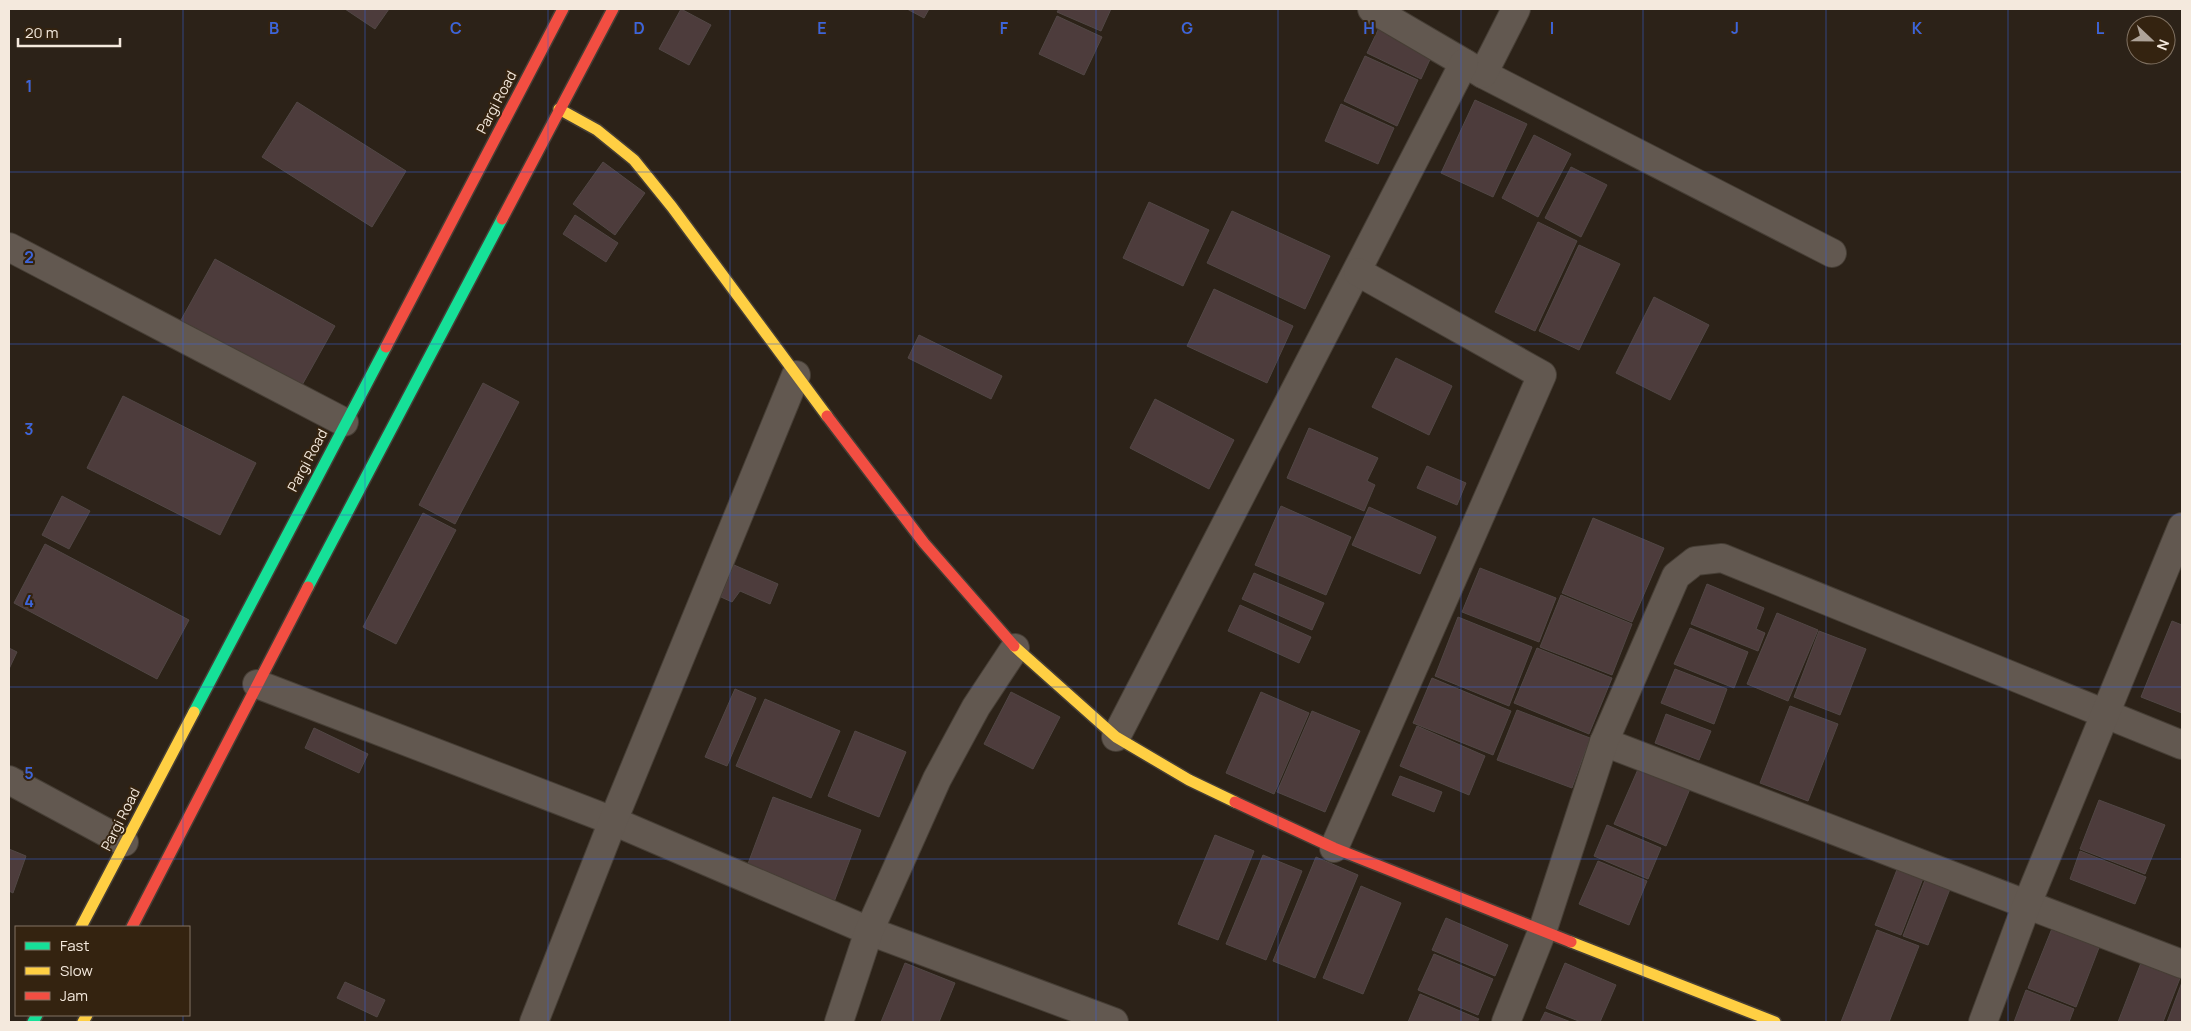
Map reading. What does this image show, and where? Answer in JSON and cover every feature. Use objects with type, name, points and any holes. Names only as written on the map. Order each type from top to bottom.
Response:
[{"type":"main road","name":"Pargi Road","points":[[82,926],[344,422],[563,9]]},
{"type":"main road","points":[[133,926],[257,684],[613,9]]},
{"type":"main road","points":[[559,109],[597,130],[634,160],[672,207],[796,375],[924,542],[1015,648],[1116,737],[1189,780],[1334,848],[1775,1022]]},
{"type":"street","points":[[1372,9],[1474,69],[1832,253]]},
{"type":"street","points":[[1116,737],[1358,272],[1474,69],[1516,9]]},
{"type":"street","points":[[9,247],[344,422]]},
{"type":"street","points":[[1334,848],[1542,375],[1358,272]]},
{"type":"street","points":[[534,1022],[612,822],[796,375]]},
{"type":"street","points":[[1983,1022],[2027,904],[2182,527]]},
{"type":"street","points":[[1506,1022],[1543,929],[1604,742],[1676,576],[1695,561],[1722,558],[2182,745]]},
{"type":"street","points":[[839,1022],[869,931],[937,779],[976,708],[1015,648]]},
{"type":"street","points":[[257,684],[612,822],[869,931],[1114,1022]]},
{"type":"street","points":[[1604,742],[2182,964]]},
{"type":"street","points":[[9,780],[124,842]]},
{"type":"building","points":[[345,9],[389,9],[375,29]]},
{"type":"building","points":[[681,9],[711,25],[689,65],[659,49]]},
{"type":"building","points":[[907,9],[929,9],[924,18]]},
{"type":"building","points":[[1059,9],[1111,9],[1101,31],[1057,12]]},
{"type":"building","points":[[1057,16],[1102,37],[1084,75],[1039,54]]},
{"type":"building","points":[[1379,28],[1433,53],[1421,79],[1367,53]]},
{"type":"building","points":[[1365,56],[1418,80],[1397,126],[1344,101]]},
{"type":"building","points":[[1475,100],[1527,124],[1493,197],[1441,173]]},
{"type":"building","points":[[297,102],[406,171],[372,227],[262,157]]},
{"type":"building","points":[[1341,104],[1394,128],[1378,164],[1325,141]]},
{"type":"building","points":[[1534,135],[1571,154],[1538,217],[1502,198]]},
{"type":"building","points":[[603,162],[645,193],[615,235],[573,204]]},
{"type":"building","points":[[1571,167],[1607,185],[1581,237],[1545,218]]},
{"type":"building","points":[[1149,202],[1209,230],[1183,286],[1123,258]]},
{"type":"building","points":[[1232,211],[1330,256],[1305,309],[1207,263]]},
{"type":"building","points":[[575,215],[618,243],[606,262],[563,234]]},
{"type":"building","points":[[1538,222],[1577,241],[1535,331],[1495,312]]},
{"type":"building","points":[[1579,245],[1620,264],[1579,350],[1539,331]]},
{"type":"building","points":[[215,259],[335,326],[296,396],[176,329]]},
{"type":"building","points":[[1214,289],[1293,326],[1267,383],[1187,346]]},
{"type":"building","points":[[1654,297],[1709,325],[1670,400],[1616,373]]},
{"type":"building","points":[[919,335],[1002,376],[991,399],[908,358]]},
{"type":"building","points":[[1396,358],[1452,386],[1429,435],[1372,407]]},
{"type":"building","points":[[483,383],[519,402],[455,524],[419,505]]},
{"type":"building","points":[[123,396],[256,463],[220,535],[87,468]]},
{"type":"building","points":[[1155,399],[1234,440],[1209,489],[1130,448]]},
{"type":"building","points":[[1309,428],[1378,458],[1367,481],[1375,485],[1364,511],[1287,478]]},
{"type":"building","points":[[1427,466],[1466,483],[1457,505],[1417,488]]},
{"type":"building","points":[[62,496],[90,511],[69,549],[42,535]]},
{"type":"building","points":[[1281,506],[1351,537],[1326,595],[1255,565]]},
{"type":"building","points":[[1369,507],[1436,537],[1420,574],[1352,545]]},
{"type":"building","points":[[423,513],[456,530],[396,644],[363,627]]},
{"type":"building","points":[[1593,518],[1664,548],[1632,622],[1562,593]]},
{"type":"building","points":[[45,544],[189,620],[157,679],[14,603]]},
{"type":"building","points":[[734,565],[778,584],[770,604],[740,591],[732,602],[721,597]]},
{"type":"building","points":[[1480,568],[1556,598],[1539,642],[1462,612]]},
{"type":"building","points":[[1254,573],[1324,603],[1312,630],[1242,599]]},
{"type":"building","points":[[1707,584],[1764,608],[1756,629],[1765,633],[1758,651],[1691,624]]},
{"type":"building","points":[[1561,595],[1632,624],[1612,675],[1540,647]]},
{"type":"building","points":[[1240,605],[1311,637],[1299,663],[1228,631]]},
{"type":"building","points":[[1777,613],[1818,630],[1788,701],[1747,684]]},
{"type":"building","points":[[1458,617],[1532,647],[1509,706],[1435,676]]},
{"type":"building","points":[[2172,621],[2182,625],[2182,713],[2141,697]]},
{"type":"building","points":[[1690,628],[1748,652],[1734,688],[1674,664]]},
{"type":"building","points":[[1819,631],[1866,649],[1840,715],[1794,697]]},
{"type":"building","points":[[9,648],[17,652],[9,669]]},
{"type":"building","points":[[1537,648],[1612,678],[1589,734],[1514,703]]},
{"type":"building","points":[[1675,669],[1727,689],[1714,724],[1661,703]]},
{"type":"building","points":[[1432,678],[1511,711],[1493,755],[1413,723]]},
{"type":"building","points":[[735,689],[756,698],[727,766],[705,757]]},
{"type":"building","points":[[1011,692],[1060,717],[1033,769],[984,744]]},
{"type":"building","points":[[1261,692],[1309,713],[1274,794],[1226,773]]},
{"type":"building","points":[[765,699],[840,731],[811,798],[736,766]]},
{"type":"building","points":[[1790,706],[1838,724],[1808,801],[1760,783]]},
{"type":"building","points":[[1517,710],[1590,738],[1572,788],[1497,760]]},
{"type":"building","points":[[1312,711],[1360,731],[1325,812],[1277,792]]},
{"type":"building","points":[[1666,714],[1711,731],[1699,760],[1655,743]]},
{"type":"building","points":[[1417,726],[1485,756],[1469,795],[1400,766]]},
{"type":"building","points":[[314,728],[368,754],[359,773],[305,748]]},
{"type":"building","points":[[855,731],[906,752],[879,817],[828,796]]},
{"type":"building","points":[[1639,767],[1690,789],[1666,846],[1614,824]]},
{"type":"building","points":[[1400,776],[1442,792],[1434,812],[1392,795]]},
{"type":"building","points":[[773,797],[861,830],[834,902],[746,869]]},
{"type":"building","points":[[2099,800],[2165,825],[2145,874],[2080,849]]},
{"type":"building","points":[[1607,825],[1661,848],[1648,879],[1594,856]]},
{"type":"building","points":[[1215,835],[1254,851],[1218,940],[1178,924]]},
{"type":"building","points":[[9,849],[26,856],[13,893],[9,891]]},
{"type":"building","points":[[2080,851],[2146,877],[2135,904],[2070,879]]},
{"type":"building","points":[[1263,855],[1302,871],[1266,960],[1226,944]]},
{"type":"building","points":[[1316,857],[1358,875],[1315,978],[1273,961]]},
{"type":"building","points":[[1902,857],[1927,868],[1901,935],[1875,925]]},
{"type":"building","points":[[1598,861],[1647,881],[1629,925],[1579,904]]},
{"type":"building","points":[[1929,870],[1954,879],[1928,945],[1903,936]]},
{"type":"building","points":[[1361,886],[1401,903],[1363,994],[1323,978]]},
{"type":"building","points":[[1446,918],[1508,945],[1495,976],[1432,950]]},
{"type":"building","points":[[2055,921],[2102,940],[2076,1007],[2028,988]]},
{"type":"building","points":[[1877,930],[1919,946],[1889,1022],[1841,1022]]},
{"type":"building","points":[[1434,954],[1493,979],[1478,1015],[1418,990]]},
{"type":"building","points":[[2144,955],[2182,973],[2163,1022],[2118,1022]]},
{"type":"building","points":[[905,963],[955,983],[939,1022],[881,1022]]},
{"type":"building","points":[[1565,963],[1616,985],[1600,1022],[1581,1022],[1546,1008]]},
{"type":"building","points":[[345,982],[385,1000],[377,1017],[337,998]]},
{"type":"building","points":[[2182,982],[2182,1022],[2167,1022]]},
{"type":"building","points":[[2026,990],[2074,1009],[2069,1022],[2014,1022]]},
{"type":"building","points":[[1420,994],[1479,1019],[1477,1022],[1408,1022]]},
{"type":"building","points":[[1545,1012],[1571,1022],[1540,1022]]},
{"type":"traffic: fast","points":[[308,587],[502,219]]},
{"type":"traffic: fast","points":[[194,712],[386,347]]},
{"type":"traffic: fast","points":[[33,1022],[36,1016]]},
{"type":"traffic: slow","points":[[559,109],[597,130],[634,160],[672,207],[827,416]]},
{"type":"traffic: slow","points":[[1014,646],[1116,737],[1189,780],[1235,802]]},
{"type":"traffic: slow","points":[[82,926],[194,712]]},
{"type":"traffic: slow","points":[[1571,942],[1775,1022]]},
{"type":"traffic: slow","points":[[83,1022],[86,1016]]},
{"type":"traffic: jam","points":[[386,347],[563,9]]},
{"type":"traffic: jam","points":[[502,219],[613,9]]},
{"type":"traffic: jam","points":[[827,416],[924,543],[1014,646]]},
{"type":"traffic: jam","points":[[133,926],[308,587]]},
{"type":"traffic: jam","points":[[1235,802],[1334,848],[1571,942]]}]
